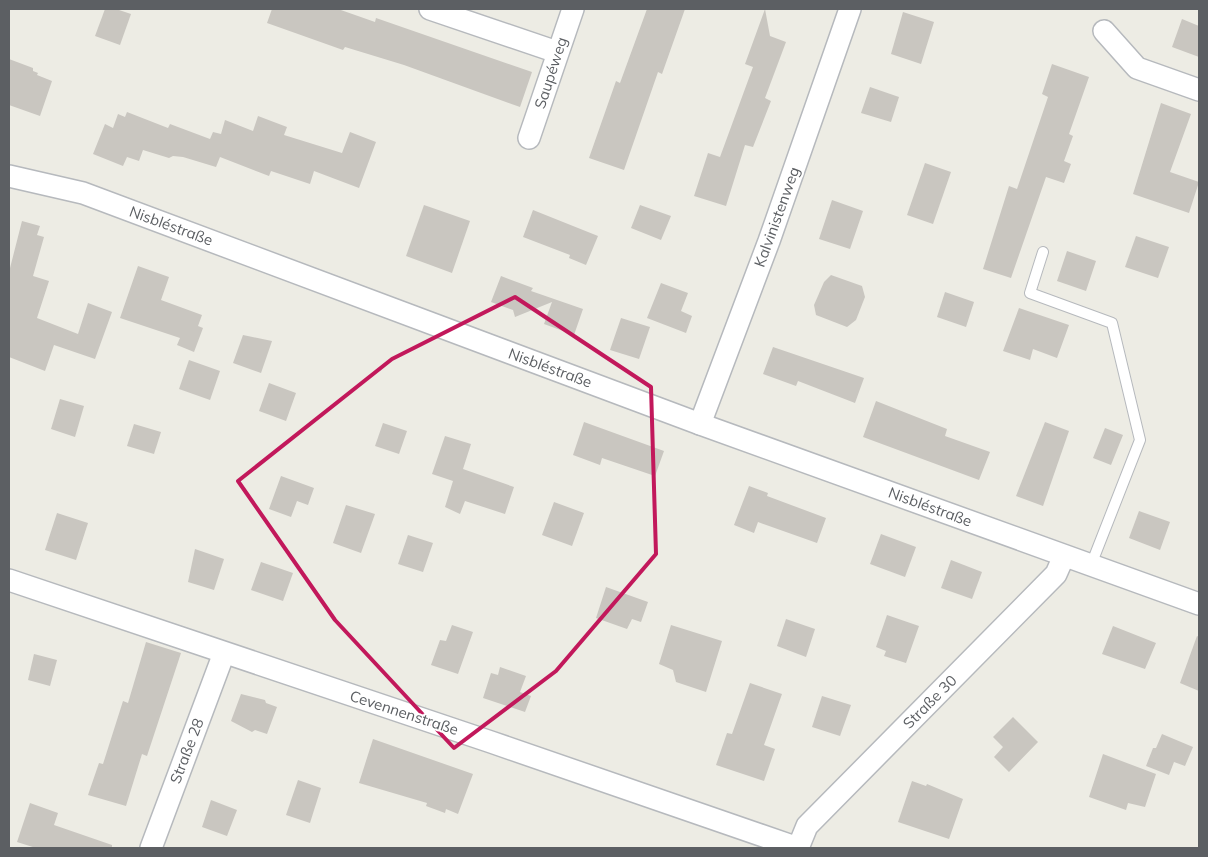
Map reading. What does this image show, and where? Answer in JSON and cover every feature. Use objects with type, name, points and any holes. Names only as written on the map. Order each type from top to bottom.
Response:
[{"type":"street","points":[[430,9],[557,52]]},
{"type":"street","name":"Saupéweg","points":[[529,138],[573,9]]},
{"type":"street","name":"Kalvinistenweg","points":[[700,424],[769,241],[850,9]]},
{"type":"street","points":[[1104,31],[1137,68],[1199,90]]},
{"type":"street","name":"Nisbléstraße","points":[[9,176],[83,193],[700,424],[1199,604]]},
{"type":"street","name":"Straße 30","points":[[798,848],[808,826],[1056,574],[1064,556]]},
{"type":"street","name":"Cevennenstraße","points":[[9,580],[491,742],[798,848]]},
{"type":"street","name":"Straße 28","points":[[151,848],[224,653]]},
{"type":"lane","points":[[1043,252],[1030,293],[1112,323],[1140,440],[1091,565]]},
{"type":"highlighted area","points":[[515,297],[651,387],[656,554],[556,671],[454,748],[335,620],[238,481],[392,359]]},
{"type":"building","points":[[105,9],[116,9],[131,14],[120,45],[95,36]]},
{"type":"building","points":[[272,9],[338,9],[375,22],[376,18],[532,72],[520,107],[404,65],[345,47],[343,50],[267,23]]},
{"type":"building","points":[[647,9],[685,9],[662,74],[658,72],[624,170],[589,158],[616,81],[620,83]]},
{"type":"building","points":[[765,9],[770,36],[786,42],[765,98],[771,101],[753,147],[745,145],[726,206],[694,196],[708,153],[720,157],[753,67],[745,64]]},
{"type":"building","points":[[903,12],[934,22],[921,64],[891,54]]},
{"type":"building","points":[[1182,19],[1199,26],[1199,57],[1172,47]]},
{"type":"building","points":[[9,59],[33,68],[33,71],[38,73],[37,75],[52,81],[40,116],[9,105]]},
{"type":"building","points":[[1052,64],[1089,77],[1069,134],[1073,136],[1064,161],[1071,164],[1064,183],[1046,177],[1011,278],[983,269],[1009,186],[1017,189],[1048,97],[1042,94]]},
{"type":"building","points":[[870,87],[899,97],[891,122],[861,113]]},
{"type":"building","points":[[1161,103],[1191,114],[1170,172],[1199,182],[1189,213],[1133,194]]},
{"type":"building","points":[[127,112],[168,128],[170,124],[210,139],[213,132],[221,134],[225,120],[253,131],[258,116],[287,127],[284,135],[342,153],[350,132],[376,142],[359,188],[314,171],[310,184],[271,171],[269,176],[220,157],[216,167],[183,157],[173,156],[169,158],[143,150],[139,161],[127,157],[123,166],[93,154],[105,124],[113,128],[118,114],[125,117]]},
{"type":"building","points":[[925,163],[951,172],[933,224],[907,215]]},
{"type":"building","points":[[832,200],[863,211],[850,249],[819,239]]},
{"type":"building","points":[[424,205],[470,221],[452,273],[406,256]]},
{"type":"building","points":[[640,205],[671,216],[661,240],[631,228]]},
{"type":"building","points":[[533,210],[598,236],[586,265],[569,258],[570,255],[523,237]]},
{"type":"building","points":[[22,221],[40,226],[37,235],[44,237],[33,276],[49,281],[37,318],[78,334],[88,303],[112,312],[95,359],[54,345],[45,371],[9,357],[9,272]]},
{"type":"building","points":[[1136,236],[1169,247],[1158,278],[1125,267]]},
{"type":"building","points":[[1067,251],[1096,261],[1086,291],[1057,281]]},
{"type":"building","points":[[138,266],[169,277],[161,300],[202,315],[198,326],[203,328],[194,352],[177,345],[180,338],[120,318]]},
{"type":"building","points":[[831,275],[862,286],[865,297],[856,320],[847,327],[816,315],[814,305],[824,282]]},
{"type":"building","points":[[501,276],[533,288],[531,291],[583,309],[574,335],[544,324],[552,302],[515,317],[513,310],[491,302]]},
{"type":"building","points":[[661,283],[688,293],[681,311],[692,316],[686,333],[647,318]]},
{"type":"building","points":[[945,292],[974,302],[966,327],[937,317]]},
{"type":"building","points":[[1019,308],[1069,325],[1057,358],[1033,349],[1030,360],[1003,351]]},
{"type":"building","points":[[621,318],[650,327],[639,359],[610,350]]},
{"type":"building","points":[[243,335],[272,341],[261,373],[233,363]]},
{"type":"building","points":[[773,347],[864,378],[855,403],[798,381],[796,386],[763,374]]},
{"type":"building","points":[[189,360],[220,371],[210,400],[179,389]]},
{"type":"building","points":[[269,383],[296,393],[286,421],[259,411]]},
{"type":"building","points":[[60,399],[84,406],[75,437],[51,429]]},
{"type":"building","points":[[876,401],[947,429],[945,436],[990,452],[979,480],[863,437]]},
{"type":"building","points":[[584,422],[664,451],[655,476],[602,458],[600,465],[573,455]]},
{"type":"building","points":[[1045,422],[1069,431],[1043,506],[1016,496]]},
{"type":"building","points":[[383,423],[407,431],[399,454],[375,446]]},
{"type":"building","points":[[134,424],[161,432],[154,454],[127,446]]},
{"type":"building","points":[[1105,428],[1123,435],[1111,465],[1093,458]]},
{"type":"building","points":[[445,436],[471,444],[463,469],[514,487],[505,514],[465,501],[460,514],[445,507],[453,481],[432,474]]},
{"type":"building","points":[[281,476],[314,488],[308,505],[297,501],[291,517],[269,509]]},
{"type":"building","points":[[749,486],[768,493],[767,496],[826,518],[817,543],[758,522],[754,533],[734,525]]},
{"type":"building","points":[[554,502],[584,513],[572,546],[542,535]]},
{"type":"building","points":[[346,505],[375,514],[361,553],[333,543]]},
{"type":"building","points":[[1139,511],[1170,522],[1160,550],[1129,538]]},
{"type":"building","points":[[57,513],[88,523],[76,560],[45,550]]},
{"type":"building","points":[[881,534],[916,547],[905,577],[870,564]]},
{"type":"building","points":[[408,535],[433,543],[423,572],[398,564]]},
{"type":"building","points":[[195,549],[224,559],[214,590],[188,582]]},
{"type":"building","points":[[951,560],[982,572],[972,599],[941,588]]},
{"type":"building","points":[[261,562],[293,573],[283,601],[251,590]]},
{"type":"building","points":[[606,587],[648,602],[641,622],[632,619],[627,629],[596,618]]},
{"type":"building","points":[[887,615],[919,626],[906,663],[884,656],[886,651],[876,647]]},
{"type":"building","points":[[786,619],[815,629],[806,657],[777,646]]},
{"type":"building","points":[[452,625],[473,632],[458,674],[431,665],[440,640],[446,641]]},
{"type":"building","points":[[671,625],[722,641],[706,692],[676,682],[673,670],[659,664]]},
{"type":"building","points":[[1113,626],[1156,643],[1145,669],[1102,654]]},
{"type":"building","points":[[1197,636],[1199,637],[1199,691],[1180,683]]},
{"type":"building","points":[[146,642],[181,653],[147,756],[142,754],[126,806],[88,795],[99,763],[103,764],[123,701],[128,703]]},
{"type":"building","points":[[34,654],[57,660],[50,686],[28,680]]},
{"type":"building","points":[[500,667],[526,676],[520,692],[531,696],[525,712],[483,698],[491,673],[498,675]]},
{"type":"building","points":[[750,683],[782,694],[764,745],[775,749],[764,781],[716,765],[727,733],[732,734]]},
{"type":"building","points":[[241,694],[265,700],[266,703],[277,707],[267,734],[255,730],[252,732],[231,721]]},
{"type":"building","points":[[822,696],[851,705],[840,736],[812,727]]},
{"type":"building","points":[[1013,717],[1038,742],[1009,772],[994,757],[1003,747],[993,737]]},
{"type":"building","points":[[1162,734],[1193,747],[1185,766],[1174,762],[1169,775],[1146,766],[1153,748],[1156,748]]},
{"type":"building","points":[[373,739],[473,774],[458,814],[446,809],[445,813],[426,806],[427,803],[359,783]]},
{"type":"building","points":[[1103,754],[1156,774],[1145,807],[1128,803],[1126,810],[1089,797]]},
{"type":"building","points":[[298,780],[321,788],[310,823],[286,815]]},
{"type":"building","points":[[912,781],[926,786],[927,784],[963,799],[949,839],[898,822]]},
{"type":"building","points":[[211,800],[237,810],[227,836],[202,827]]},
{"type":"building","points":[[30,803],[58,813],[54,825],[112,845],[112,848],[36,848],[17,842]]}]
